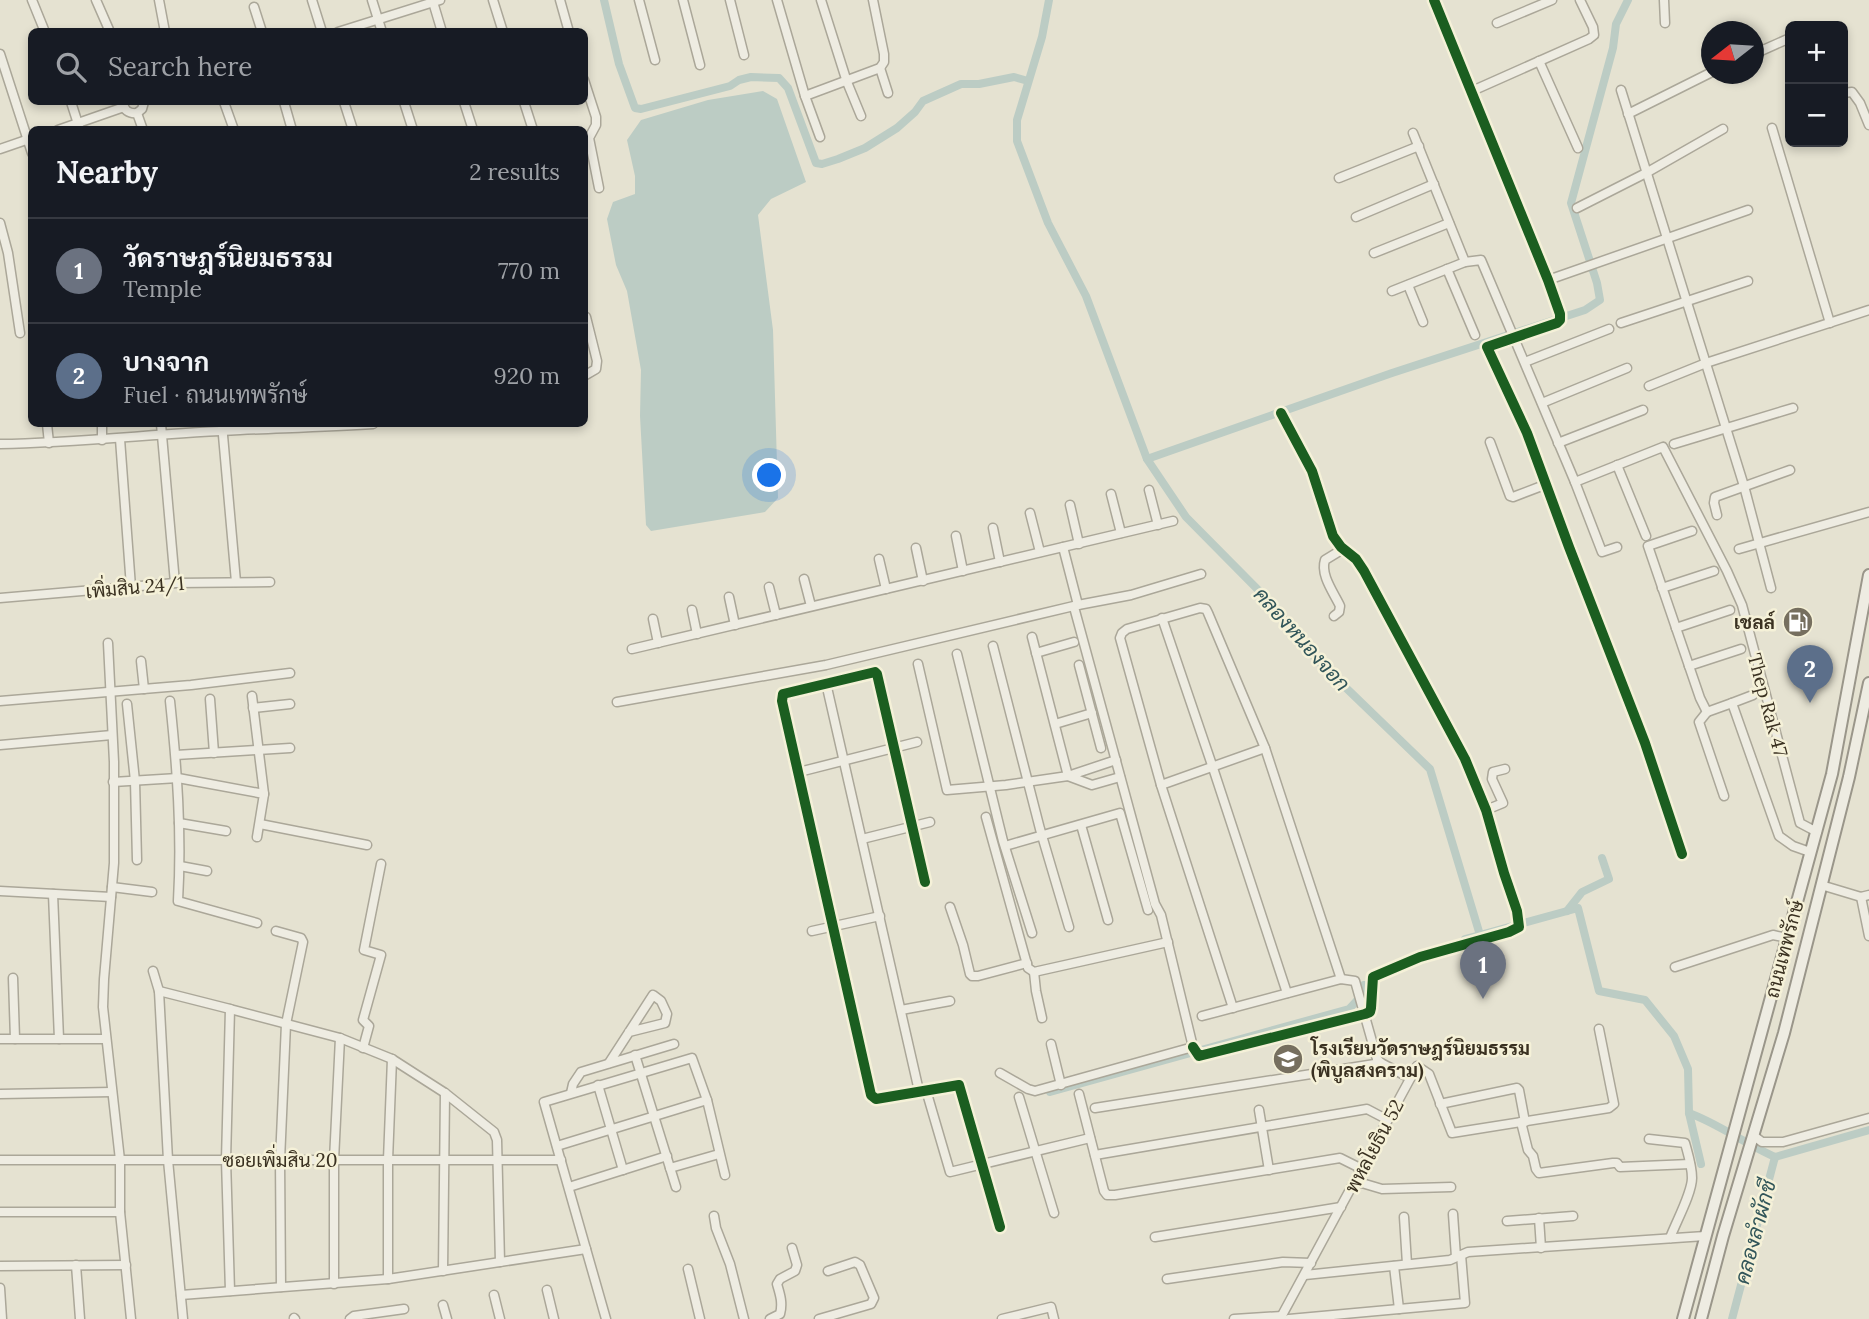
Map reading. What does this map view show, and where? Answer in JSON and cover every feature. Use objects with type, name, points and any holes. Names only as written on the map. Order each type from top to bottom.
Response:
[{"type":"main road","name":"ถนนเทพรักษ์","points":[[1683,1319],[1832,774],[1869,575]]},
{"type":"main road","name":"ถนนเทพรักษ์","points":[[1701,1319],[1784,1032],[1849,777],[1869,683]]},
{"type":"street","points":[[32,0],[44,28]]},
{"type":"street","points":[[96,0],[108,28]]},
{"type":"street","points":[[159,0],[164,28]]},
{"type":"street","points":[[312,0],[321,28]]},
{"type":"street","points":[[372,0],[381,28]]},
{"type":"street","points":[[493,0],[502,28]]},
{"type":"street","points":[[560,0],[568,28]]},
{"type":"street","points":[[639,0],[655,61]]},
{"type":"street","points":[[683,0],[700,65]]},
{"type":"street","points":[[730,0],[744,55]]},
{"type":"street","points":[[777,0],[820,137]]},
{"type":"street","points":[[821,0],[847,82],[861,116]]},
{"type":"street","points":[[873,0],[884,54],[880,68],[888,93]]},
{"type":"street","points":[[1434,0],[1548,280],[1560,317],[1557,323],[1513,334],[1487,347],[1527,433],[1547,484],[1645,743],[1682,854]]},
{"type":"street","points":[[1497,23],[1552,0]]},
{"type":"street","points":[[1472,91],[1589,39],[1594,34],[1580,0]]},
{"type":"street","points":[[1664,0],[1665,23]]},
{"type":"street","points":[[350,28],[437,1],[441,28]]},
{"type":"street","points":[[254,7],[261,28]]},
{"type":"street","points":[[1764,50],[1785,40]]},
{"type":"street","points":[[0,54],[28,136]]},
{"type":"street","points":[[1539,61],[1578,148]]},
{"type":"street","points":[[805,96],[880,68]]},
{"type":"street","points":[[1628,114],[1701,78]]},
{"type":"street","points":[[1621,90],[1744,486],[1771,588]]},
{"type":"street","points":[[588,92],[596,117],[596,125],[588,137]]},
{"type":"street","points":[[1848,92],[1852,92],[1860,103],[1869,125]]},
{"type":"street","points":[[72,105],[79,126],[121,105]]},
{"type":"street","points":[[124,105],[129,112],[137,113],[143,105]]},
{"type":"street","points":[[225,105],[233,126]]},
{"type":"street","points":[[285,105],[291,126]]},
{"type":"street","points":[[345,105],[352,126]]},
{"type":"street","points":[[405,105],[412,126]]},
{"type":"street","points":[[465,105],[472,126]]},
{"type":"street","points":[[525,105],[532,126]]},
{"type":"street","points":[[137,113],[142,126]]},
{"type":"street","points":[[1772,128],[1830,323]]},
{"type":"street","points":[[1577,208],[1723,129]]},
{"type":"street","points":[[1413,133],[1465,262]]},
{"type":"street","points":[[0,149],[28,139]]},
{"type":"street","points":[[588,143],[600,188]]},
{"type":"street","points":[[1339,178],[1419,146]]},
{"type":"street","points":[[1356,217],[1434,184]]},
{"type":"street","points":[[1548,280],[1748,210]]},
{"type":"street","points":[[0,223],[8,253],[20,333]]},
{"type":"street","points":[[1374,253],[1449,223]]},
{"type":"street","points":[[1392,291],[1465,262],[1481,260],[1602,552],[1617,547]]},
{"type":"street","points":[[1447,269],[1475,335]]},
{"type":"street","points":[[1621,323],[1748,281]]},
{"type":"street","points":[[1408,285],[1423,322]]},
{"type":"street","points":[[1649,386],[1706,363],[1869,310]]},
{"type":"street","points":[[588,325],[597,361],[596,369],[588,374]]},
{"type":"street","points":[[1525,362],[1609,329]]},
{"type":"street","points":[[1542,403],[1627,368]]},
{"type":"street","points":[[1674,444],[1793,408]]},
{"type":"street","points":[[1558,443],[1643,410]]},
{"type":"street","points":[[1000,1073],[1035,1091],[1195,1051],[1370,1012],[1373,978],[1420,957],[1519,927],[1517,911],[1486,810],[1465,759],[1360,565],[1333,536],[1312,471],[1281,413]]},
{"type":"street","points":[[47,427],[49,443]]},
{"type":"street","points":[[102,427],[102,440]]},
{"type":"street","points":[[162,427],[175,583]]},
{"type":"street","points":[[0,444],[120,439],[222,427],[275,427]]},
{"type":"street","points":[[222,427],[236,582]]},
{"type":"street","points":[[120,439],[131,587]]},
{"type":"street","points":[[1490,442],[1510,496],[1547,484]]},
{"type":"street","name":"Thep Rak 47","points":[[1617,465],[1663,447],[1742,605],[1800,823],[1817,832]]},
{"type":"street","points":[[1575,482],[1617,465],[1646,536]]},
{"type":"street","points":[[1717,515],[1713,499],[1790,470]]},
{"type":"street","points":[[1149,490],[1158,525]]},
{"type":"street","points":[[1111,494],[1121,533]]},
{"type":"street","points":[[1070,505],[1079,544]]},
{"type":"street","points":[[1739,550],[1869,512]]},
{"type":"street","points":[[1030,513],[1040,552]]},
{"type":"street","points":[[632,649],[1173,521]]},
{"type":"street","points":[[993,528],[1000,562]]},
{"type":"street","points":[[1692,531],[1647,546],[1707,712]]},
{"type":"street","points":[[956,536],[963,571]]},
{"type":"street","points":[[1063,547],[1120,777],[1155,904],[1161,915],[1195,1051]]},
{"type":"street","points":[[916,548],[923,581]]},
{"type":"street","points":[[1334,616],[1339,612],[1340,606],[1324,572],[1323,563],[1343,549]]},
{"type":"street","points":[[879,559],[886,589]]},
{"type":"street","points":[[1662,588],[1714,571]]},
{"type":"street","points":[[617,702],[826,665],[1131,595],[1201,574]]},
{"type":"street","points":[[804,579],[811,606]]},
{"type":"street","name":"เพิ่มสิน 24/1","points":[[0,598],[175,583],[270,582]]},
{"type":"street","points":[[769,587],[776,615]]},
{"type":"street","points":[[729,597],[735,625]]},
{"type":"street","points":[[1233,1008],[1161,785],[1120,638],[1127,629],[1199,608],[1206,609],[1265,748],[1341,979]]},
{"type":"street","points":[[692,610],[697,634]]},
{"type":"street","points":[[1676,628],[1730,610]]},
{"type":"street","points":[[1162,618],[1287,993]]},
{"type":"street","points":[[653,619],[659,643]]},
{"type":"street","points":[[1032,637],[1068,776]]},
{"type":"street","points":[[1037,653],[1074,642]]},
{"type":"street","points":[[108,643],[114,762],[114,863],[103,1007],[120,1160],[120,1212],[131,1319]]},
{"type":"street","points":[[993,646],[1042,836],[1069,927]]},
{"type":"street","points":[[1689,666],[1741,649]]},
{"type":"street","points":[[957,654],[1005,846],[1032,933]]},
{"type":"street","points":[[141,661],[144,689]]},
{"type":"street","points":[[918,664],[947,790],[1068,776],[1116,760]]},
{"type":"street","points":[[1079,665],[1101,748]]},
{"type":"street","points":[[0,701],[191,685],[290,673]]},
{"type":"street","points":[[925,882],[876,673],[786,693],[782,697],[872,1095],[876,1099],[957,1084],[960,1086],[1000,1227]]},
{"type":"street","points":[[826,683],[901,1010],[922,1091],[948,1170],[953,1172],[1090,1138]]},
{"type":"street","points":[[1724,796],[1699,722],[1707,712],[1753,695]]},
{"type":"street","points":[[252,696],[264,794],[257,837]]},
{"type":"street","points":[[210,699],[214,752]]},
{"type":"street","points":[[170,701],[178,778],[178,901],[257,923]]},
{"type":"street","points":[[1732,703],[1779,836],[1793,846],[1810,852]]},
{"type":"street","points":[[127,704],[135,781],[137,860]]},
{"type":"street","points":[[253,708],[290,704]]},
{"type":"street","points":[[1055,724],[1092,713]]},
{"type":"street","points":[[0,745],[112,735]]},
{"type":"street","points":[[799,772],[917,742]]},
{"type":"street","points":[[176,755],[290,748]]},
{"type":"street","points":[[1161,785],[1265,748]]},
{"type":"street","points":[[1486,810],[1503,803],[1492,775],[1493,772],[1505,769]]},
{"type":"street","points":[[1068,776],[1092,785],[1120,777]]},
{"type":"street","points":[[113,782],[178,778],[264,794]]},
{"type":"street","points":[[1005,846],[1120,813],[1148,910]]},
{"type":"street","points":[[986,817],[1028,968],[1034,972],[1168,942]]},
{"type":"street","points":[[862,839],[930,822]]},
{"type":"street","points":[[179,823],[226,831]]},
{"type":"street","points":[[260,824],[368,845]]},
{"type":"street","points":[[1081,824],[1108,920]]},
{"type":"street","points":[[363,1048],[369,1026],[363,1020],[381,954],[364,950],[382,864]]},
{"type":"street","points":[[180,866],[207,871]]},
{"type":"street","points":[[1821,885],[1865,896],[1869,936]]},
{"type":"street","points":[[112,887],[152,892]]},
{"type":"street","points":[[0,891],[111,897]]},
{"type":"street","points":[[54,894],[59,1039]]},
{"type":"street","points":[[950,907],[972,976],[1027,963]]},
{"type":"street","points":[[812,931],[880,916]]},
{"type":"street","points":[[276,931],[301,938],[303,942],[286,1024],[280,1160],[281,1287]]},
{"type":"street","points":[[1675,967],[1773,934],[1787,938]]},
{"type":"street","points":[[153,971],[159,991],[168,1160],[183,1319]]},
{"type":"street","points":[[1034,972],[1042,1018]]},
{"type":"street","points":[[13,978],[15,1039]]},
{"type":"street","points":[[1202,1016],[1341,979],[1355,981],[1377,1059],[1410,1078]]},
{"type":"street","points":[[159,991],[340,1038],[393,1059],[445,1093],[496,1136],[500,1262]]},
{"type":"street","points":[[609,1063],[629,1032],[653,995],[661,1001],[667,1014],[665,1023],[629,1032]]},
{"type":"street","points":[[901,1010],[950,1001]]},
{"type":"street","points":[[230,1009],[226,1160],[230,1291]]},
{"type":"street","points":[[1523,1122],[1609,1108],[1614,1104],[1600,1029]]},
{"type":"street","points":[[334,1284],[334,1160],[340,1038]]},
{"type":"street","points":[[0,1040],[106,1040]]},
{"type":"street","points":[[571,1093],[581,1072],[674,1044]]},
{"type":"street","points":[[1051,1044],[1062,1085]]},
{"type":"street","points":[[635,1055],[676,1187]]},
{"type":"street","points":[[607,1319],[544,1102],[692,1058],[707,1100],[725,1175]]},
{"type":"street","points":[[388,1279],[388,1160],[393,1059]]},
{"type":"street","points":[[1095,1108],[1381,1063]]},
{"type":"street","name":"พหลโยธิน 52","points":[[1284,1318],[1417,1066],[1429,1074],[1452,1133],[1523,1122]]},
{"type":"street","points":[[598,1085],[623,1170]]},
{"type":"street","points":[[1440,1104],[1518,1089],[1528,1150],[1539,1172],[1613,1163],[1620,1167],[1690,1164]]},
{"type":"street","points":[[0,1094],[112,1092]]},
{"type":"street","points":[[443,1271],[445,1093]]},
{"type":"street","points":[[1079,1094],[1107,1195],[1340,1158],[1362,1168]]},
{"type":"street","points":[[1019,1097],[1054,1213]]},
{"type":"street","points":[[557,1146],[707,1100]]},
{"type":"street","points":[[1095,1155],[1367,1109],[1388,1120]]},
{"type":"street","points":[[1259,1110],[1269,1170]]},
{"type":"street","points":[[1753,1139],[1783,1142],[1869,1118]]},
{"type":"street","points":[[1649,1139],[1685,1143],[1690,1164],[1690,1187],[1670,1238]]},
{"type":"street","points":[[670,1168],[719,1154]]},
{"type":"street","points":[[569,1187],[667,1156]]},
{"type":"street","name":"ซอยเพิ่มสิน 20","points":[[0,1160],[561,1160]]},
{"type":"street","points":[[1355,1181],[1382,1189],[1451,1187]]},
{"type":"street","points":[[1155,1237],[1341,1207]]},
{"type":"street","points":[[0,1212],[120,1212]]},
{"type":"street","points":[[1234,1319],[1284,1318],[1465,1303],[1453,1214]]},
{"type":"street","points":[[714,1216],[744,1319]]},
{"type":"street","points":[[1507,1221],[1573,1216]]},
{"type":"street","points":[[1404,1217],[1407,1264]]},
{"type":"street","points":[[1539,1218],[1541,1248]]},
{"type":"street","points":[[1305,1275],[1450,1260],[1468,1252],[1705,1236]]},
{"type":"street","points":[[770,1319],[780,1314],[782,1308],[777,1284],[780,1279],[795,1271],[797,1265],[796,1254],[792,1248]]},
{"type":"street","points":[[181,1295],[388,1279],[586,1249]]},
{"type":"street","points":[[819,1319],[871,1304],[874,1298],[860,1265],[855,1262],[828,1271]]},
{"type":"street","points":[[1167,1279],[1283,1262],[1311,1263]]},
{"type":"street","points":[[76,1265],[80,1319]]},
{"type":"street","points":[[0,1266],[126,1265]]},
{"type":"street","points":[[1394,1266],[1398,1309]]},
{"type":"street","points":[[688,1269],[700,1319]]},
{"type":"street","points":[[0,1288],[2,1319]]},
{"type":"street","points":[[547,1290],[554,1319]]},
{"type":"street","points":[[494,1294],[500,1319]]},
{"type":"street","points":[[443,1305],[447,1319]]},
{"type":"street","points":[[1002,1319],[1051,1307],[1054,1319]]},
{"type":"street","points":[[350,1319],[354,1315],[404,1308]]},
{"type":"shaded area","points":[[763,91],[777,99],[806,182],[771,199],[758,215],[773,330],[778,498],[765,512],[651,531],[646,525],[640,416],[641,370],[627,291],[616,265],[607,219],[613,202],[635,194],[635,176],[627,140],[641,120],[708,100]]},
{"type":"waterway","points":[[604,0],[619,64],[635,108],[641,109],[730,86],[751,77],[779,78],[788,88],[816,163],[822,164],[865,148],[897,128],[923,101],[961,84],[979,84],[1014,77],[1028,81]]},
{"type":"waterway","name":"คลองหนองจอก","points":[[1049,0],[1042,37],[1017,120],[1017,141],[1048,223],[1086,296],[1147,459],[1186,517],[1272,604],[1312,655],[1430,769],[1480,935],[1578,908],[1599,991],[1645,1000],[1674,1036],[1688,1069],[1689,1113],[1701,1164]]},
{"type":"waterway","points":[[1147,459],[1392,373],[1585,310],[1600,300],[1571,203],[1613,48],[1616,24],[1628,0]]},
{"type":"waterway","points":[[1567,911],[1582,892],[1609,879],[1602,858]]},
{"type":"waterway","points":[[1465,939],[1480,935]]},
{"type":"waterway","points":[[1050,1092],[1349,1009],[1360,996],[1364,985]]},
{"type":"waterway","name":"คลองลำผักชี","points":[[1689,1113],[1775,1157],[1732,1319]]},
{"type":"waterway","points":[[1775,1157],[1869,1130]]},
{"type":"cycle path","points":[[1434,0],[1560,314],[1557,323],[1487,347],[1527,433],[1645,743],[1682,854]]},
{"type":"cycle path","points":[[1193,1047],[1199,1056],[1365,1014],[1370,1012],[1371,1008],[1373,977],[1420,957],[1519,927],[1517,911],[1486,810],[1465,759],[1364,571],[1333,536],[1312,471],[1281,413]]},
{"type":"cycle path","points":[[925,882],[877,674],[875,672],[783,694],[782,701],[871,1095],[876,1099],[959,1085],[1000,1227]]},
{"type":"place","name":"เชลล์","points":[[1798,622]]},
{"type":"place","name":"บางจาก","points":[[1810,703]]},
{"type":"place","name":"วัดราษฎร์นิยมธรรม","points":[[1483,999]]},
{"type":"place","name":"โรงเรียนวัดราษฎร์นิยมธรรม (พิบูลสงคราม)","points":[[1288,1059]]}]
